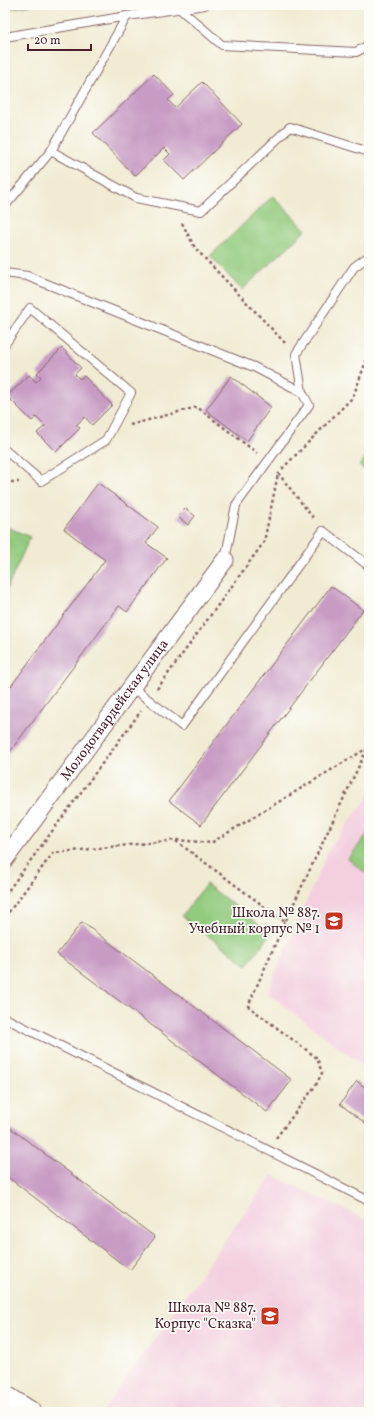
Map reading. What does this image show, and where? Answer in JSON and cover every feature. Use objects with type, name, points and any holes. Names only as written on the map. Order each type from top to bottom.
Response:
[{"type":"street","name":"Молодогвардейская улица","points":[[5,859],[225,560]]},
{"type":"street","points":[[5,1396],[30,1412]]},
{"type":"lane","points":[[5,37],[127,16],[205,5]]},
{"type":"lane","points":[[180,8],[222,45],[356,52],[369,45]]},
{"type":"lane","points":[[5,206],[50,151],[127,16]]},
{"type":"lane","points":[[50,151],[136,198],[200,211],[290,127],[369,152]]},
{"type":"lane","points":[[225,560],[236,505],[309,405],[302,392],[296,354],[354,267],[369,256]]},
{"type":"lane","points":[[5,273],[27,276],[254,368],[302,392]]},
{"type":"lane","points":[[5,344],[30,308],[131,393],[106,440],[41,481],[5,450]]},
{"type":"lane","points":[[132,687],[182,726],[323,531],[369,566]]},
{"type":"lane","points":[[5,1018],[369,1201]]},
{"type":"path","points":[[174,206],[195,248],[296,354]]},
{"type":"path","points":[[278,473],[354,396],[369,354]]},
{"type":"path","points":[[106,440],[124,427],[197,408],[268,461],[323,531]]},
{"type":"path","points":[[5,895],[149,701]]},
{"type":"path","points":[[5,918],[54,853],[176,840],[211,843],[368,748]]},
{"type":"path","points":[[268,1150],[316,1085],[322,1073],[317,1058],[248,1006],[285,922],[368,748]]},
{"type":"path","points":[[176,840],[285,922]]},
{"type":"shaded area","name":"Школа № 887. Учебный корпус № 1","points":[[369,796],[369,1070],[267,993],[329,849]]},
{"type":"shaded area","name":"Школа № 887. Корпус \"Сказка\"","points":[[272,1175],[369,1221],[369,1412],[102,1412]]},
{"type":"green space","points":[[5,5],[31,5],[5,10]]},
{"type":"green space","points":[[273,196],[306,230],[242,290],[210,256]]},
{"type":"green space","points":[[369,453],[369,473],[359,466]]},
{"type":"green space","points":[[5,526],[30,537],[5,593]]},
{"type":"green space","points":[[369,832],[369,876],[348,859]]},
{"type":"green space","points":[[206,884],[271,933],[247,965],[182,916]]},
{"type":"building","points":[[154,74],[174,95],[168,100],[175,108],[202,82],[242,124],[184,180],[164,160],[170,154],[164,148],[135,176],[93,133]]},
{"type":"building","points":[[62,348],[81,368],[75,374],[80,379],[84,376],[112,405],[92,425],[85,417],[76,425],[80,428],[56,452],[37,433],[45,426],[36,417],[32,421],[7,396],[29,375],[36,382],[41,377],[37,373]]},
{"type":"building","points":[[231,376],[271,407],[247,441],[206,410]]},
{"type":"building","points":[[98,483],[158,527],[146,543],[167,558],[127,612],[119,606],[5,758],[5,694],[105,560],[64,529]]},
{"type":"building","points":[[185,508],[195,516],[188,525],[178,517]]},
{"type":"building","points":[[331,586],[363,610],[201,825],[169,801]]},
{"type":"building","points":[[82,922],[292,1080],[267,1112],[57,954]]},
{"type":"building","points":[[357,1081],[369,1091],[369,1126],[340,1104]]},
{"type":"building","points":[[5,1124],[155,1237],[130,1270],[5,1175]]},
{"type":"place","name":"Школа № 887. Учебный корпус № 1","points":[[334,921]]},
{"type":"place","name":"Школа № 887. Корпус \"Сказка\"","points":[[270,1316]]}]
